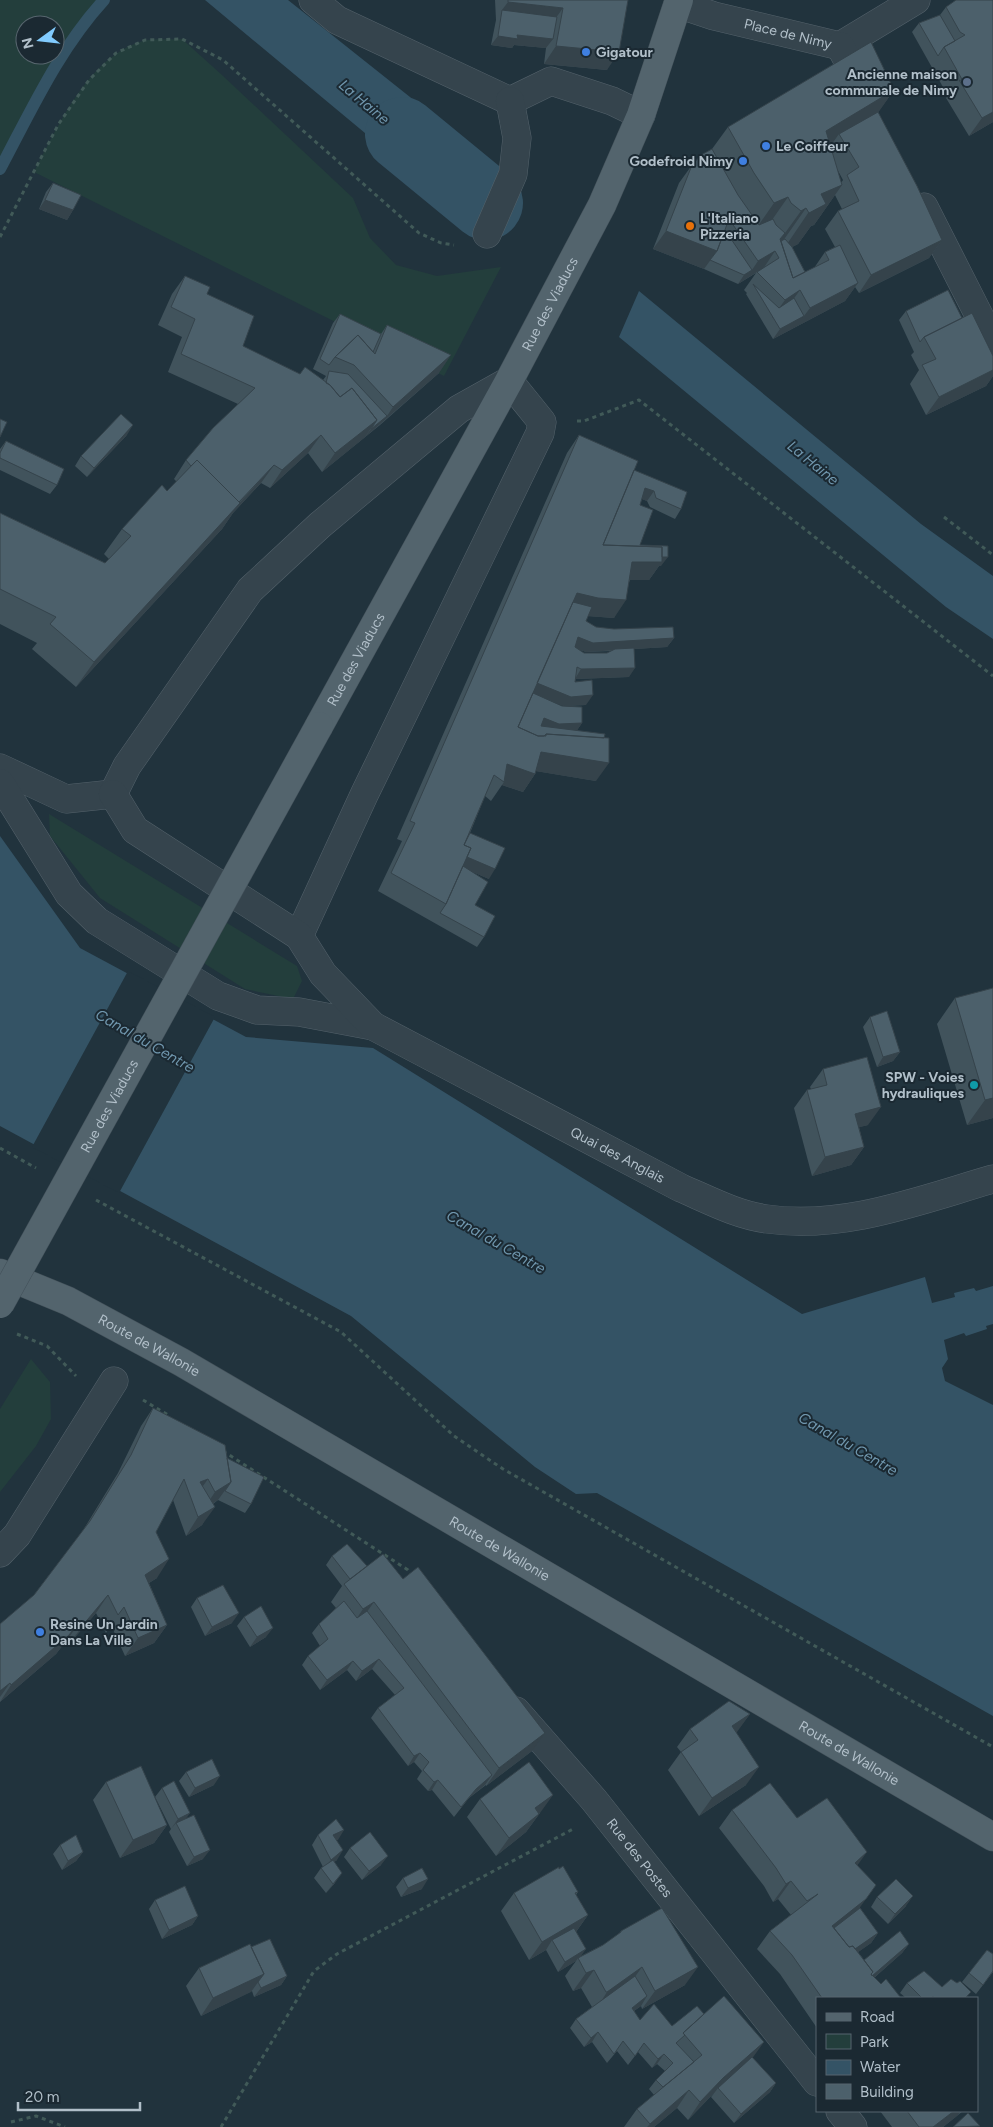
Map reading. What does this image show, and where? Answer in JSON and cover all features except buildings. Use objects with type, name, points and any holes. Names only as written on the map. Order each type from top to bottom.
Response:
[{"type":"main road","name":"Rue des Viaducs","points":[[0,1304],[509,381],[602,205],[641,115],[678,2]]},
{"type":"main road","name":"Route de Wallonie","points":[[0,1272],[68,1300],[181,1362],[993,1837]]},
{"type":"street","points":[[313,0],[337,20],[510,101]]},
{"type":"street","name":"Place de Nimy","points":[[678,2],[714,16],[840,46],[916,0]]},
{"type":"street","points":[[840,46],[876,115]]},
{"type":"street","points":[[510,101],[551,81],[612,100],[641,115]]},
{"type":"street","points":[[487,234],[513,174],[517,138],[510,101]]},
{"type":"street","points":[[911,183],[993,343]]},
{"type":"street","points":[[509,381],[542,422],[540,433],[364,795],[299,936],[135,830],[113,794],[127,766],[250,590],[320,525],[459,409],[509,381]]},
{"type":"street","points":[[0,768],[66,799],[113,794]]},
{"type":"street","points":[[0,783],[69,894],[97,921],[218,996],[257,1010],[299,1012],[373,1026]]},
{"type":"street","name":"Quai des Anglais","points":[[299,936],[322,974],[373,1026],[682,1188],[734,1211],[766,1219],[817,1222],[884,1211],[993,1179]]},
{"type":"street","points":[[0,1553],[17,1535],[107,1391]]},
{"type":"street","name":"Rue des Postes","points":[[499,1691],[594,1800],[603,1814],[816,2081]]},
{"type":"street","points":[[841,2112],[853,2127]]},
{"type":"path","points":[[0,237],[58,126],[89,80],[116,53],[144,40],[182,39],[223,60],[419,233],[441,243],[459,245],[474,244],[487,234]]},
{"type":"path","points":[[542,422],[584,421],[639,400],[993,676]]},
{"type":"path","points":[[944,517],[993,555]]},
{"type":"path","points":[[0,1148],[44,1172]]},
{"type":"path","points":[[87,1196],[341,1332],[454,1436],[503,1469],[993,1748]]},
{"type":"path","points":[[16,1334],[47,1346],[107,1391],[171,1418]]},
{"type":"path","points":[[220,1449],[408,1570],[413,1579]]},
{"type":"path","points":[[221,2127],[314,1971],[337,1954],[603,1814]]},
{"type":"path","points":[[11,2122],[36,2116],[65,2127]]},
{"type":"green space","points":[[0,0],[104,0],[65,51],[65,15],[15,15],[15,65],[56,65],[0,169]]},
{"type":"green space","points":[[182,39],[353,198],[370,238],[396,265],[437,276],[501,267],[444,376],[34,172],[77,95],[107,61],[124,49],[143,41]]},
{"type":"green space","points":[[49,814],[297,966],[302,981],[293,999],[245,989],[100,898],[50,836]]},
{"type":"green space","points":[[31,1359],[50,1382],[51,1419],[36,1446],[0,1492],[0,1409]]},
{"type":"water","points":[[205,0],[288,0],[493,163],[472,222]]},
{"type":"water","points":[[639,291],[921,524],[993,576],[993,639],[946,607],[619,337]]},
{"type":"water","name":"Canal du Centre","points":[[0,836],[80,948],[246,1037],[373,1048],[802,1314],[925,1277],[932,1303],[955,1297],[954,1293],[974,1288],[976,1291],[993,1286],[993,1324],[986,1326],[987,1329],[966,1336],[964,1333],[944,1340],[948,1359],[942,1368],[945,1381],[993,1405],[993,1716],[597,1493],[576,1494],[535,1467],[351,1316],[0,1126]]},
{"type":"pier","points":[[128,971],[215,1017],[119,1193],[32,1147]]},
{"type":"waterway","points":[[0,169],[59,60],[104,0]]},
{"type":"waterway","name":"La Haine","points":[[402,134],[486,203]]},
{"type":"place","name":"Gigatour","points":[[586,52]]},
{"type":"place","name":"Ancienne maison communale de Nimy","points":[[967,82]]},
{"type":"place","name":"Le Coiffeur","points":[[766,146]]},
{"type":"place","name":"Godefroid Nimy","points":[[743,161]]},
{"type":"place","name":"L'Italiano Pizzeria","points":[[690,226]]},
{"type":"place","name":"SPW - Voies hydrauliques","points":[[974,1085]]},
{"type":"place","name":"Resine Un Jardin Dans La Ville","points":[[40,1632]]}]
